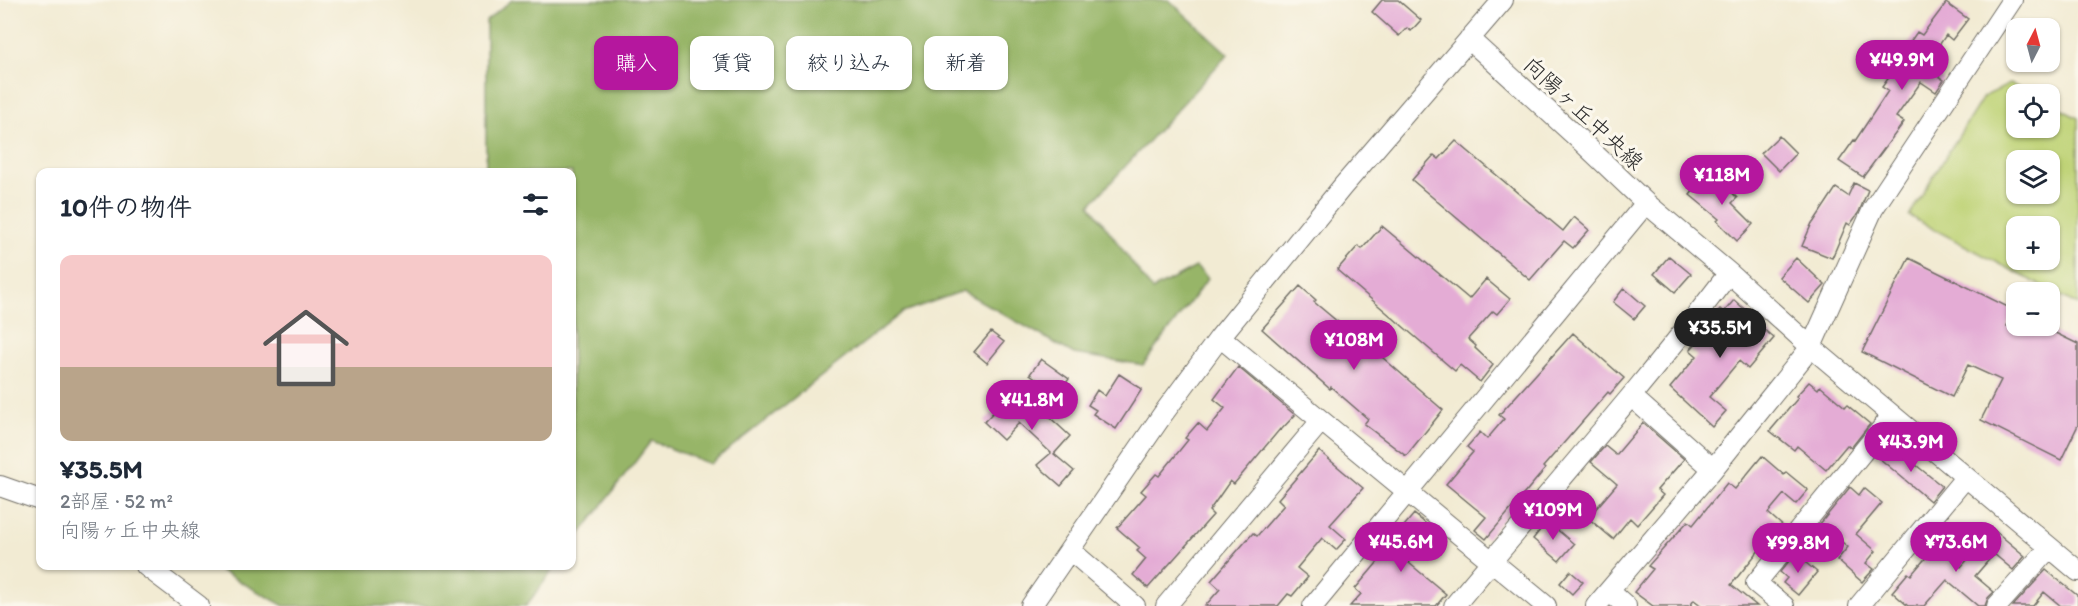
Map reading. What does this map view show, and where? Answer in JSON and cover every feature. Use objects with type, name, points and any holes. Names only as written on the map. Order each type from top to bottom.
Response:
[{"type":"street","points":[[1031,606],[1163,414],[1220,337],[1343,186],[1503,0]]},
{"type":"street","points":[[1626,606],[1602,599],[1713,469],[1811,347],[1873,209],[2012,0]]},
{"type":"street","name":"向陽ヶ丘中央線","points":[[1469,39],[1646,203],[1729,273],[1811,347],[2078,571]]},
{"type":"street","points":[[1313,606],[1646,203]]},
{"type":"street","points":[[1454,606],[1694,320],[1729,273]]},
{"type":"street","points":[[1220,337],[1546,606]]},
{"type":"street","points":[[1631,396],[1713,469]]},
{"type":"street","points":[[1784,606],[1756,583],[1892,416]]},
{"type":"street","points":[[1166,606],[1321,421]]},
{"type":"street","points":[[1859,606],[1965,478]]},
{"type":"street","points":[[0,486],[36,500]]},
{"type":"street","points":[[1997,606],[2049,548]]},
{"type":"street","points":[[1070,550],[1135,606]]},
{"type":"street","points":[[151,570],[199,606]]},
{"type":"green space","points":[[512,0],[1169,0],[1228,54],[1090,205],[1152,290],[1196,267],[1208,278],[1143,365],[1074,354],[963,291],[903,312],[710,464],[651,441],[576,540],[576,168],[486,168],[486,21]]},
{"type":"green space","points":[[2006,86],[2006,138],[2060,138],[2060,109],[2078,118],[2078,305],[2060,296],[2060,282],[2034,282],[2012,270],[2060,270],[2060,216],[2006,216],[2006,267],[1909,216],[1983,97]]},
{"type":"green space","points":[[219,570],[553,570],[526,606],[284,606]]},
{"type":"building","points":[[1382,0],[1398,0],[1421,20],[1411,31],[1407,28],[1399,36],[1372,12]]},
{"type":"building","points":[[1946,3],[1968,19],[1952,40],[1946,35],[1924,67],[1944,80],[1936,92],[1921,82],[1896,117],[1904,122],[1863,177],[1839,161],[1888,91],[1882,87],[1908,51],[1905,49],[1917,32],[1922,35]]},
{"type":"building","points":[[1779,136],[1796,153],[1779,171],[1761,153]]},
{"type":"building","points":[[1456,141],[1563,231],[1574,217],[1589,230],[1573,248],[1564,241],[1530,280],[1412,180],[1434,155],[1439,159]]},
{"type":"building","points":[[1709,172],[1737,198],[1732,203],[1753,224],[1737,241],[1717,221],[1719,219],[1690,195]]},
{"type":"building","points":[[1854,183],[1868,190],[1859,212],[1850,225],[1847,223],[1832,258],[1802,246],[1812,223],[1836,188],[1848,196]]},
{"type":"building","points":[[1382,226],[1469,299],[1486,279],[1510,299],[1497,314],[1493,311],[1468,339],[1493,365],[1480,382],[1460,365],[1455,371],[1337,270],[1358,246],[1362,249]]},
{"type":"building","points":[[1669,256],[1691,274],[1675,292],[1654,274]]},
{"type":"building","points":[[1796,258],[1825,285],[1809,303],[1779,277]]},
{"type":"building","points":[[1909,258],[2006,306],[2006,336],[2060,335],[2078,344],[2078,425],[2061,460],[1981,420],[2001,380],[1968,365],[1952,397],[1862,352]]},
{"type":"building","points":[[1300,286],[1316,300],[1314,302],[1344,327],[1345,325],[1443,410],[1406,456],[1364,424],[1368,419],[1262,329]]},
{"type":"building","points":[[1624,288],[1645,306],[1634,319],[1613,302]]},
{"type":"building","points":[[1734,300],[1750,314],[1748,316],[1774,338],[1748,369],[1739,361],[1709,397],[1726,411],[1712,427],[1670,388],[1697,356],[1690,350],[1708,330],[1705,327],[1720,309],[1724,312]]},
{"type":"building","points":[[991,332],[1004,342],[987,363],[974,352]]},
{"type":"building","points":[[1573,333],[1624,378],[1610,394],[1608,392],[1543,467],[1545,469],[1486,539],[1475,530],[1486,517],[1446,484],[1473,452],[1467,447],[1480,432],[1487,439],[1504,419],[1499,415]]},
{"type":"building","points":[[1041,359],[1069,379],[1058,394],[1030,374]]},
{"type":"building","points":[[1238,367],[1295,415],[1280,429],[1234,484],[1230,481],[1209,511],[1213,515],[1148,588],[1133,575],[1146,559],[1137,551],[1140,548],[1117,528],[1146,495],[1141,491],[1156,474],[1159,476],[1188,440],[1185,438],[1198,423],[1207,431],[1225,408],[1214,399]]},
{"type":"building","points":[[1119,374],[1142,389],[1116,429],[1093,414],[1096,410],[1088,405],[1097,390],[1105,396]]},
{"type":"building","points":[[1809,382],[1818,389],[1820,386],[1870,424],[1851,448],[1847,445],[1826,470],[1797,446],[1794,450],[1770,431]]},
{"type":"building","points":[[1017,387],[1070,436],[1054,454],[1074,471],[1061,486],[1037,465],[1051,453],[1019,423],[1003,440],[984,422]]},
{"type":"building","points":[[1643,423],[1684,459],[1657,490],[1663,495],[1637,525],[1630,518],[1613,539],[1588,518],[1617,484],[1591,462],[1605,446],[1616,455]]},
{"type":"building","points":[[1891,445],[1942,486],[1930,501],[1879,458]]},
{"type":"building","points":[[1319,451],[1363,488],[1330,525],[1346,539],[1336,550],[1322,538],[1297,568],[1308,577],[1292,596],[1288,594],[1278,606],[1205,606],[1220,589],[1211,581],[1253,533],[1257,536],[1284,505],[1278,499]]},
{"type":"building","points":[[1762,456],[1784,475],[1786,472],[1808,490],[1796,504],[1784,494],[1768,513],[1784,527],[1767,547],[1764,544],[1731,585],[1757,606],[1702,606],[1694,600],[1690,606],[1653,606],[1634,592],[1653,569],[1648,566],[1688,521],[1693,525],[1727,483],[1735,489]]},
{"type":"building","points":[[1850,487],[1859,495],[1864,488],[1882,503],[1856,534],[1876,551],[1866,563],[1874,569],[1862,582],[1837,560],[1848,547],[1820,524]]},
{"type":"building","points":[[1414,514],[1436,532],[1409,563],[1446,594],[1436,606],[1350,606],[1361,594],[1355,589]]},
{"type":"building","points":[[1547,521],[1574,544],[1559,561],[1533,539]]},
{"type":"building","points":[[1994,530],[2025,556],[2013,570],[1994,554],[1975,576],[1994,592],[1988,598],[1985,606],[1978,606],[1947,580],[1924,606],[1908,606],[1892,592],[1908,573],[1911,575],[1936,546],[1961,567]]},
{"type":"building","points":[[1795,554],[1817,572],[1798,595],[1783,583],[1787,578],[1780,572]]},
{"type":"building","points":[[2046,570],[2078,596],[2078,606],[2061,606],[2044,592],[2033,606],[2013,606]]},
{"type":"building","points":[[1570,571],[1583,582],[1572,594],[1560,583]]}]
